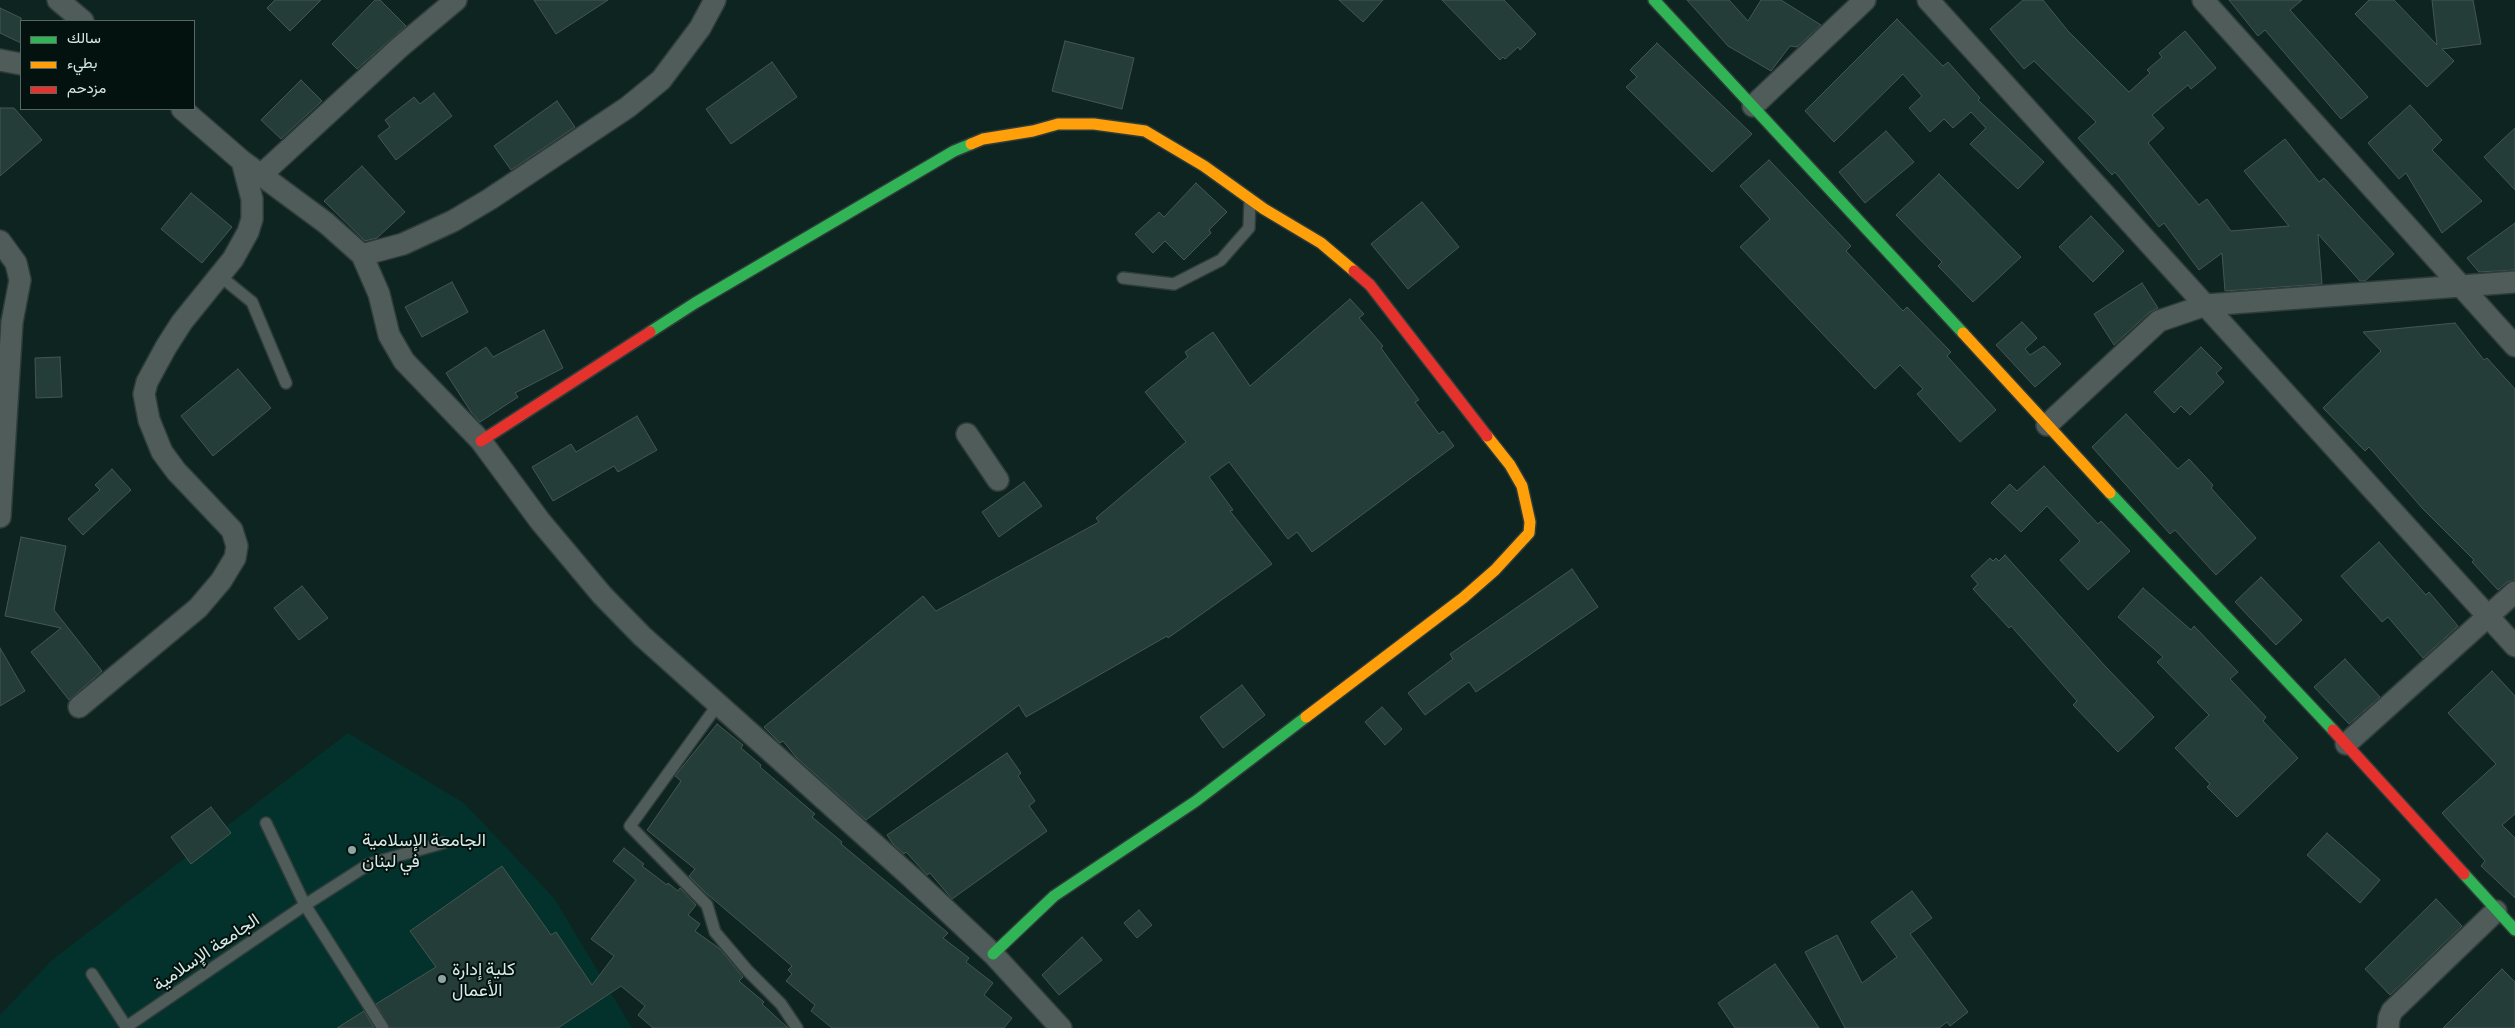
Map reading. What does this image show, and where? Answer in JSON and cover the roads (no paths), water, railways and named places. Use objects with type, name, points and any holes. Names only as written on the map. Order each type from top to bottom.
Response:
[{"type":"street","points":[[58,0],[82,20]]},
{"type":"street","points":[[261,175],[400,47],[456,0]]},
{"type":"street","points":[[362,255],[403,244],[453,221],[506,189],[628,107],[660,80],[700,28],[715,0]]},
{"type":"street","points":[[1654,0],[2184,574],[2346,744],[2515,930]]},
{"type":"street","points":[[1753,106],[1865,0]]},
{"type":"street","points":[[1928,0],[2515,646]]},
{"type":"street","points":[[2203,0],[2515,346]]},
{"type":"street","points":[[0,60],[20,64]]},
{"type":"street","points":[[183,110],[242,160],[326,223],[362,255],[379,294],[389,335],[396,349],[433,393],[481,441],[540,521],[602,595],[642,636],[719,703],[994,954],[1060,1028]]},
{"type":"street","points":[[481,441],[695,303],[954,151],[983,139],[1033,132],[1058,124],[1094,124],[1145,131],[1204,166],[1321,243],[1370,285],[1510,465],[1522,486],[1530,522],[1529,533],[1495,570],[1463,598],[1196,801],[1054,896],[994,954]]},
{"type":"street","points":[[79,708],[198,608],[221,581],[236,558],[237,546],[232,530],[176,471],[162,452],[148,420],[144,394],[147,382],[182,322],[240,249],[252,219],[252,199],[242,160]]},
{"type":"street","points":[[0,240],[16,263],[20,280],[12,322],[0,517]]},
{"type":"street","points":[[2047,424],[2159,321],[2206,305],[2515,282]]},
{"type":"street","points":[[967,434],[998,480]]},
{"type":"street","points":[[2346,744],[2515,592]]},
{"type":"street","points":[[2388,1028],[2388,1018],[2392,1011],[2496,911]]},
{"type":"lane","points":[[1123,278],[1174,284],[1221,260],[1249,228],[1250,198]]},
{"type":"lane","points":[[220,276],[252,302],[286,383]]},
{"type":"lane","points":[[719,703],[630,826],[707,905],[715,932],[748,971],[781,1004],[797,1028]]},
{"type":"lane","points":[[266,823],[305,905],[383,1028]]},
{"type":"lane","name":"الجامعة الإسلامية","points":[[92,974],[127,1028],[305,905],[369,864],[443,843]]},
{"type":"place","name":"الجامعة الإسلامية في لبنان","points":[[352,850]]},
{"type":"place","name":"كلية إدارة الأعمال","points":[[442,979]]}]
